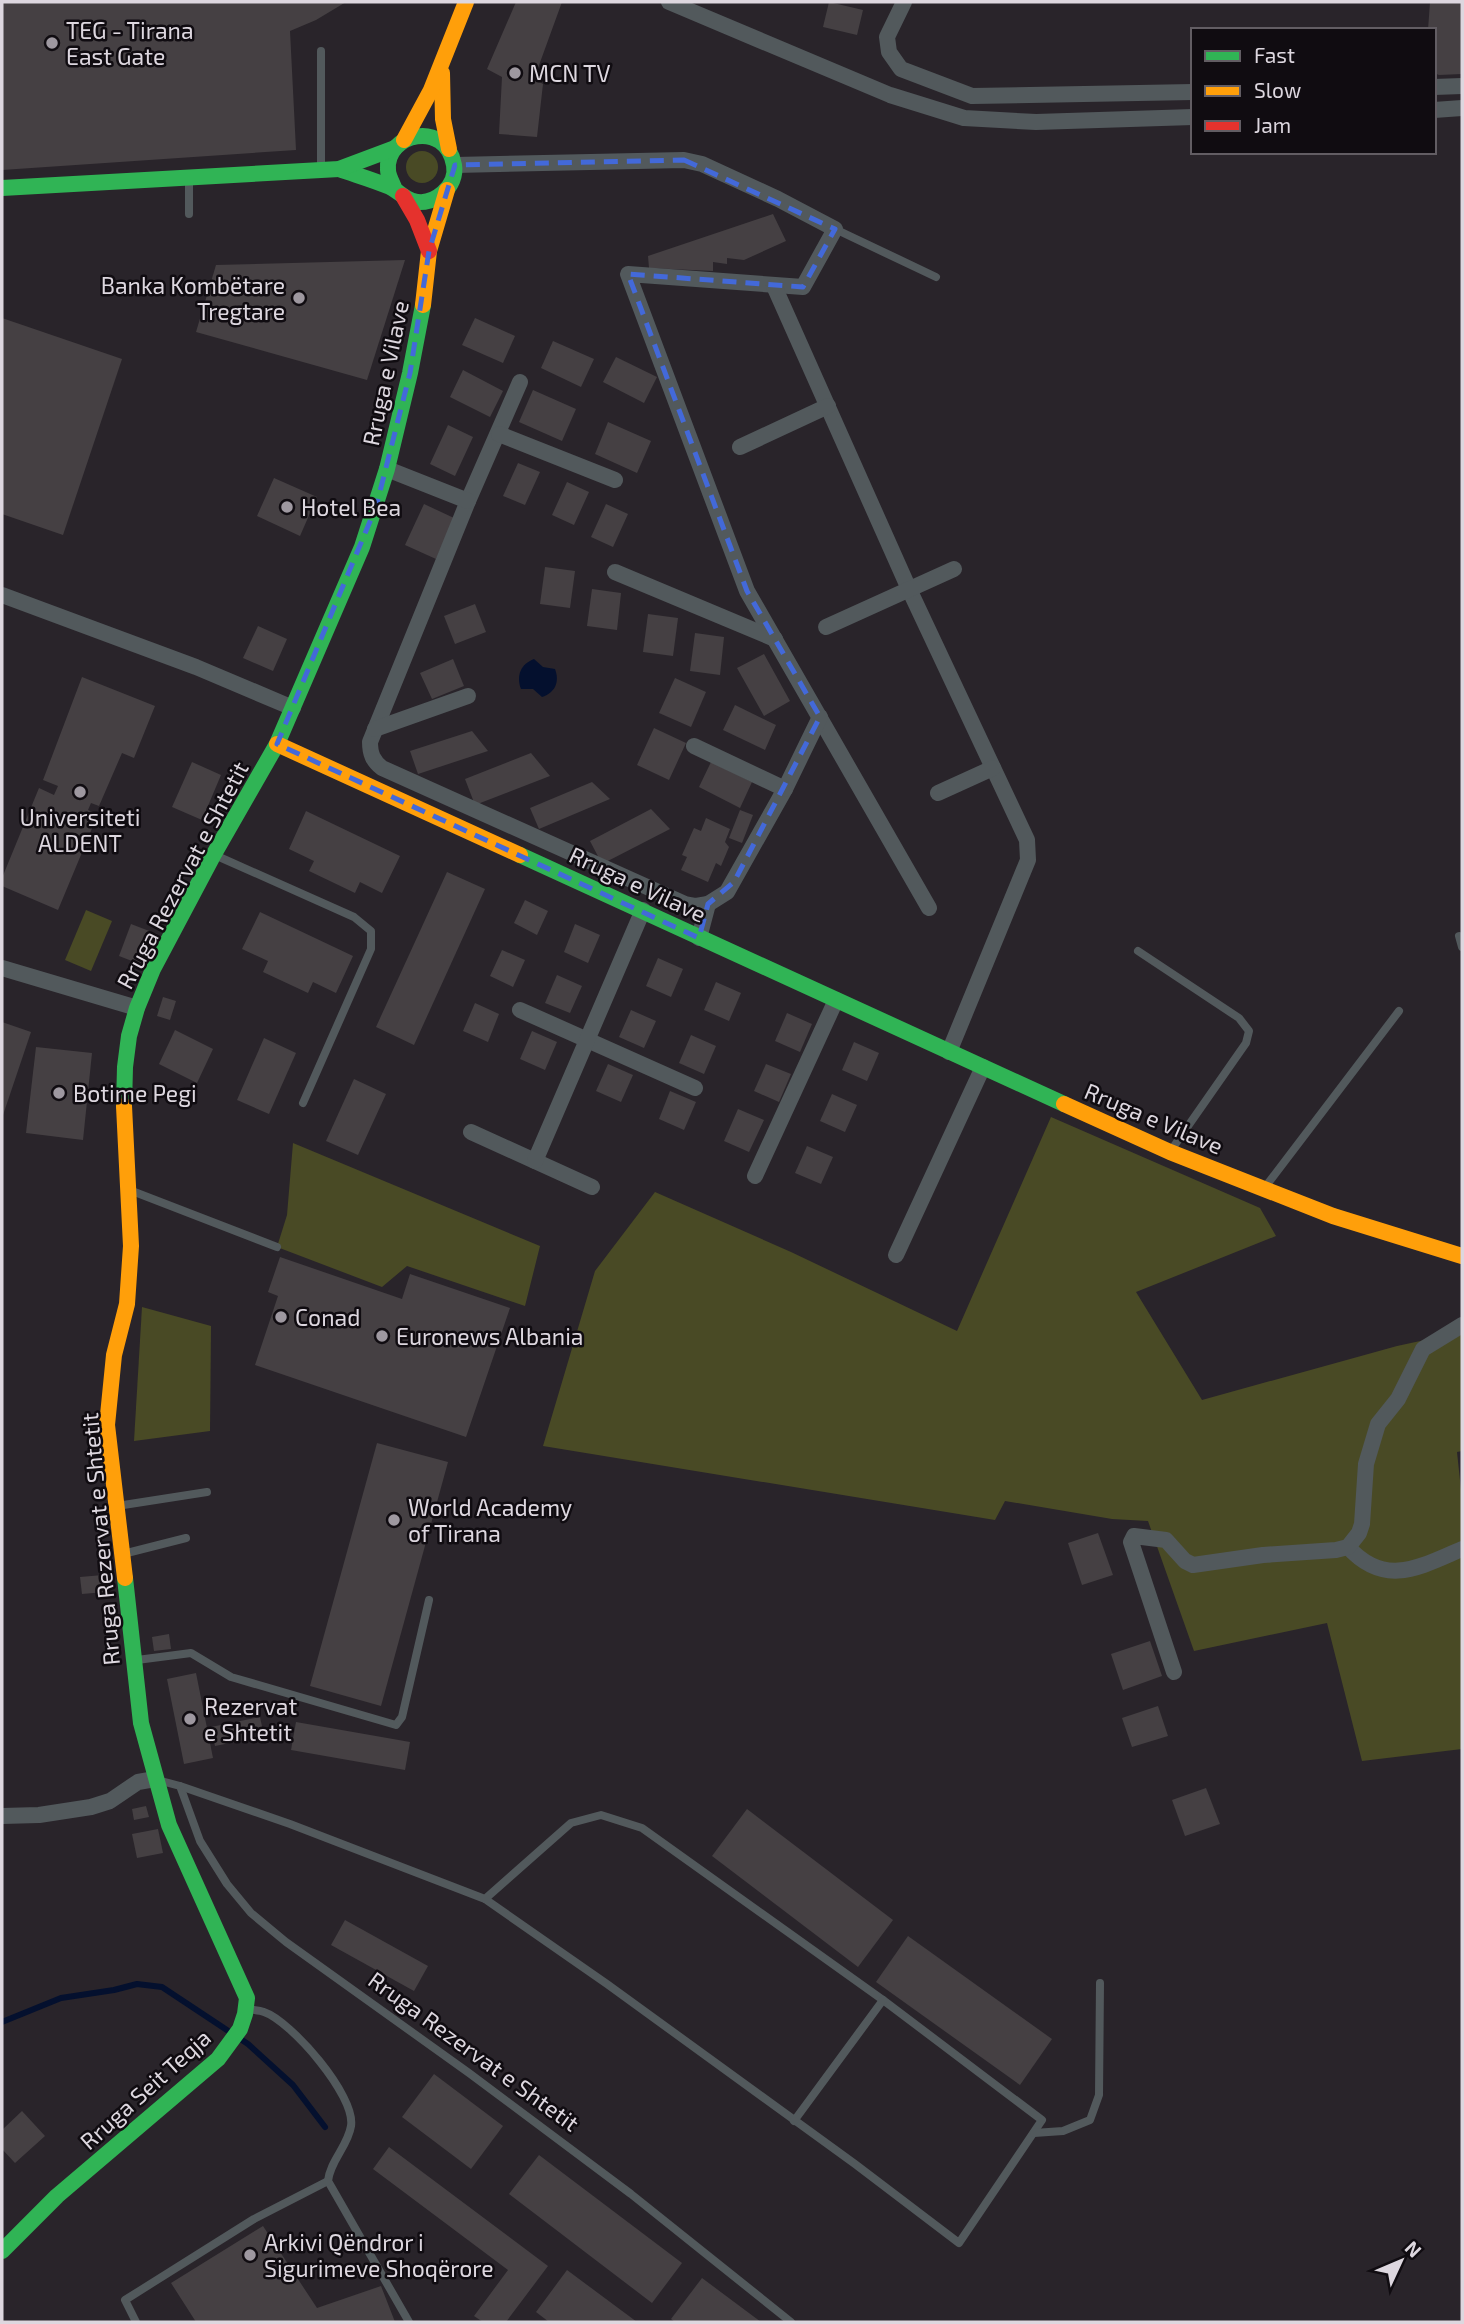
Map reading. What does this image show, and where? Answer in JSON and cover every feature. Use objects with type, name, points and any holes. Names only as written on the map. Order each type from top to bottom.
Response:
[{"type":"street","points":[[399,193],[388,169],[399,144],[421,112],[466,2]]},
{"type":"street","points":[[669,2],[890,95],[964,118],[1036,122],[1191,117]]},
{"type":"street","points":[[904,2],[887,37],[889,52],[901,69],[972,96],[1191,92]]},
{"type":"street","points":[[339,169],[399,193],[412,201],[431,201],[447,190],[452,183],[455,165],[443,119],[442,66]]},
{"type":"street","points":[[890,95],[901,69]]},
{"type":"street","points":[[1436,87],[1462,86]]},
{"type":"street","points":[[1436,110],[1462,108]]},
{"type":"street","points":[[2,188],[339,169],[399,144],[411,136],[428,135],[449,149]]},
{"type":"street","points":[[455,165],[684,160],[702,163],[835,229],[803,287],[628,274],[747,591],[929,908]]},
{"type":"street","name":"Rruga e Vilave","points":[[447,190],[429,251],[424,302],[415,349],[387,469],[362,547],[277,744],[1170,1152],[1333,1216],[1462,1256]]},
{"type":"street","name":"Rruga e Vilave","points":[[399,193],[417,220],[429,251]]},
{"type":"street","points":[[774,286],[909,589],[1027,840],[1028,860],[949,1052]]},
{"type":"street","points":[[520,382],[375,729],[370,750],[376,764],[685,904],[696,906],[708,904],[727,892],[785,789],[820,717]]},
{"type":"street","points":[[740,447],[828,406]]},
{"type":"street","points":[[499,434],[615,480]]},
{"type":"street","points":[[387,469],[468,501]]},
{"type":"street","points":[[826,627],[954,569]]},
{"type":"street","points":[[615,572],[775,639]]},
{"type":"street","points":[[2,595],[183,662],[293,708]]},
{"type":"street","points":[[375,729],[468,696]]},
{"type":"street","name":"Rruga Rezervat e Shtetit","points":[[155,1779],[141,1723],[107,1425],[114,1354],[127,1304],[131,1246],[124,1116],[125,1067],[129,1036],[137,1008],[153,969],[277,744]]},
{"type":"street","points":[[694,746],[785,789]]},
{"type":"street","points":[[938,793],[993,768]]},
{"type":"street","points":[[699,938],[708,904]]},
{"type":"street","points":[[535,1161],[643,910]]},
{"type":"street","points":[[2,968],[137,1008]]},
{"type":"street","points":[[755,1176],[836,1000]]},
{"type":"street","points":[[520,1010],[695,1088]]},
{"type":"street","points":[[896,1255],[983,1067]]},
{"type":"street","points":[[471,1132],[592,1187]]},
{"type":"street","points":[[1174,1672],[1131,1542],[1134,1536],[1166,1540],[1185,1561],[1193,1565],[1348,1547],[1359,1533],[1362,1524],[1366,1464],[1378,1424],[1398,1399],[1423,1349],[1462,1325]]},
{"type":"street","points":[[1348,1547],[1360,1561],[1400,1572],[1462,1549]]},
{"type":"street","points":[[2,1816],[39,1815],[91,1807],[110,1801],[138,1782],[155,1779],[169,1825],[247,1998],[246,2012]]},
{"type":"street","name":"Rruga Seit Teqja","points":[[2,2251],[22,2228],[61,2193],[214,2064],[236,2037],[246,2012]]},
{"type":"lane","points":[[321,51],[321,170]]},
{"type":"lane","points":[[189,176],[189,214]]},
{"type":"lane","points":[[835,229],[936,277]]},
{"type":"lane","points":[[214,855],[354,918],[371,932],[371,949],[303,1103]]},
{"type":"lane","points":[[1459,936],[1462,947]]},
{"type":"lane","points":[[1138,951],[1239,1018],[1249,1031],[1246,1043],[1170,1152]]},
{"type":"lane","points":[[1264,1188],[1399,1012]]},
{"type":"lane","points":[[129,1190],[277,1247]]},
{"type":"lane","points":[[116,1506],[207,1492]]},
{"type":"lane","points":[[120,1555],[186,1538]]},
{"type":"lane","points":[[134,1661],[191,1653],[231,1678],[396,1725],[402,1717],[429,1600]]},
{"type":"lane","points":[[155,1779],[303,1829],[485,1899],[607,1984],[959,2243],[1042,2120],[883,2000],[642,1828],[601,1815],[571,1824],[485,1899]]},
{"type":"lane","name":"Rruga Rezervat e Shtetit","points":[[176,1785],[200,1841],[227,1884],[251,1913],[286,1942],[469,2073],[631,2194],[791,2322]]},
{"type":"lane","points":[[1034,2133],[1063,2131],[1090,2120],[1099,2095],[1100,1983]]},
{"type":"lane","points":[[794,2121],[883,2000]]},
{"type":"lane","points":[[246,2012],[264,2012],[285,2025],[328,2071],[346,2102],[352,2124],[329,2173],[328,2181],[408,2322]]},
{"type":"lane","points":[[136,2322],[125,2300],[254,2219],[328,2181]]},
{"type":"highlighted area","points":[[684,160],[835,229],[803,287],[628,274],[747,591],[820,717],[734,882],[708,904],[699,938],[277,744],[376,507],[410,373],[429,251],[455,165]]},
{"type":"green space","points":[[422,151],[434,155],[438,167],[434,179],[422,183],[410,179],[406,167],[410,155]]},
{"type":"green space","points":[[86,910],[112,921],[91,971],[65,960]]},
{"type":"green space","points":[[1051,1117],[1260,1208],[1276,1236],[1136,1292],[1202,1400],[1397,1346],[1462,1332],[1462,1451],[1457,1452],[1462,1499],[1462,1749],[1362,1761],[1327,1623],[1194,1651],[1148,1521],[1112,1519],[1005,1501],[995,1520],[543,1446],[595,1271],[655,1192],[791,1252],[957,1331]]},
{"type":"green space","points":[[293,1143],[540,1246],[525,1306],[407,1266],[382,1287],[277,1247],[287,1215]]},
{"type":"green space","points":[[142,1307],[211,1326],[210,1431],[134,1441]]},
{"type":"water","points":[[534,659],[543,667],[555,669],[557,683],[553,690],[542,697],[533,689],[521,689],[521,671]]},
{"type":"building","points":[[2,2],[346,2],[316,20],[290,31],[296,150],[2,170]]},
{"type":"building","name":"MCN TV","points":[[516,2],[562,2],[534,79],[543,84],[537,137],[499,134],[502,77],[487,69]]},
{"type":"building","points":[[829,2],[863,10],[857,35],[823,27]]},
{"type":"building","points":[[1430,2],[1462,2],[1462,74],[1436,74],[1436,28],[1428,28]]},
{"type":"building","points":[[773,214],[786,241],[744,260],[727,258],[727,264],[713,262],[713,271],[649,268],[648,256]]},
{"type":"building","name":"Banka Kombëtare Tregtare","points":[[405,260],[367,380],[196,332],[216,265]]},
{"type":"building","points":[[2,318],[122,359],[63,535],[2,514]]},
{"type":"building","points":[[475,318],[515,336],[503,363],[462,345]]},
{"type":"building","points":[[553,341],[594,359],[581,387],[541,368]]},
{"type":"building","points":[[616,357],[657,377],[644,403],[603,382]]},
{"type":"building","points":[[463,370],[503,391],[490,417],[450,397]]},
{"type":"building","points":[[533,390],[576,409],[562,441],[519,422]]},
{"type":"building","points":[[608,422],[651,441],[637,473],[595,454]]},
{"type":"building","points":[[448,425],[473,437],[455,476],[430,464]]},
{"type":"building","points":[[518,463],[540,472],[525,505],[503,496]]},
{"type":"building","name":"Hotel Bea","points":[[274,478],[317,497],[300,536],[257,516]]},
{"type":"building","points":[[567,482],[589,492],[574,525],[552,515]]},
{"type":"building","points":[[424,504],[454,518],[436,559],[405,545]]},
{"type":"building","points":[[606,504],[628,514],[613,547],[591,537]]},
{"type":"building","points":[[545,567],[575,571],[570,608],[540,604]]},
{"type":"building","points":[[592,589],[621,593],[617,630],[587,626]]},
{"type":"building","points":[[475,604],[486,632],[455,644],[444,616]]},
{"type":"building","points":[[648,614],[678,618],[673,656],[643,652]]},
{"type":"building","points":[[258,626],[287,639],[273,671],[243,658]]},
{"type":"building","points":[[695,633],[724,637],[720,675],[690,671]]},
{"type":"building","points":[[764,654],[790,701],[764,716],[737,668]]},
{"type":"building","points":[[453,659],[464,686],[432,699],[420,673]]},
{"type":"building","name":"Universiteti ALDENT","points":[[82,677],[155,706],[134,758],[122,753],[99,806],[91,803],[88,810],[98,814],[58,910],[2,886],[2,878],[39,788],[54,795],[58,786],[43,780]]},
{"type":"building","points":[[675,678],[706,692],[691,727],[659,713]]},
{"type":"building","points":[[735,705],[776,725],[765,750],[723,730]]},
{"type":"building","points":[[654,728],[686,743],[669,780],[637,765]]},
{"type":"building","points":[[472,731],[488,751],[418,774],[410,751]]},
{"type":"building","points":[[531,753],[550,776],[475,805],[465,779]]},
{"type":"building","points":[[192,762],[221,775],[202,820],[172,807]]},
{"type":"building","points":[[711,762],[752,782],[740,808],[699,787]]},
{"type":"building","points":[[592,782],[610,799],[539,829],[530,808]]},
{"type":"building","points":[[651,809],[670,829],[602,864],[590,841]]},
{"type":"building","points":[[740,810],[753,815],[742,843],[729,838]]},
{"type":"building","points":[[306,811],[400,856],[382,893],[360,882],[355,893],[309,871],[314,861],[289,849]]},
{"type":"building","points":[[706,818],[730,829],[725,842],[729,847],[721,866],[716,863],[708,882],[681,870],[687,857],[682,855],[694,828],[701,831]]},
{"type":"building","points":[[447,872],[485,889],[414,1045],[376,1027]]},
{"type":"building","points":[[525,900],[548,911],[537,935],[514,923]]},
{"type":"building","points":[[260,912],[353,956],[336,993],[313,982],[308,993],[263,972],[268,961],[242,949]]},
{"type":"building","points":[[131,924],[157,934],[145,966],[119,956]]},
{"type":"building","points":[[575,924],[600,935],[588,963],[564,952]]},
{"type":"building","points":[[502,950],[525,960],[513,987],[490,976]]},
{"type":"building","points":[[658,958],[683,969],[671,997],[646,986]]},
{"type":"building","points":[[557,975],[582,986],[570,1013],[545,1003]]},
{"type":"building","points":[[716,982],[741,993],[729,1021],[704,1010]]},
{"type":"building","points":[[163,997],[176,1001],[170,1020],[157,1016]]},
{"type":"building","points":[[475,1003],[499,1014],[488,1042],[463,1031]]},
{"type":"building","points":[[631,1010],[656,1021],[644,1048],[619,1037]]},
{"type":"building","points":[[787,1013],[812,1024],[800,1052],[775,1041]]},
{"type":"building","points":[[2,1022],[31,1032],[2,1118]]},
{"type":"building","points":[[175,1030],[213,1049],[197,1083],[159,1064]]},
{"type":"building","points":[[532,1031],[557,1042],[545,1070],[520,1059]]},
{"type":"building","points":[[691,1035],[716,1046],[704,1074],[679,1063]]},
{"type":"building","points":[[264,1038],[296,1053],[269,1114],[237,1100]]},
{"type":"building","points":[[854,1042],[879,1053],[867,1081],[842,1070]]},
{"type":"building","name":"Botime Pegi","points":[[36,1047],[92,1053],[83,1140],[26,1133]]},
{"type":"building","points":[[608,1064],[633,1075],[621,1102],[596,1091]]},
{"type":"building","points":[[766,1064],[791,1074],[779,1102],[754,1091]]},
{"type":"building","points":[[354,1079],[386,1094],[358,1155],[326,1141]]},
{"type":"building","points":[[670,1091],[696,1102],[684,1130],[659,1119]]},
{"type":"building","points":[[832,1094],[857,1105],[845,1132],[820,1121]]},
{"type":"building","points":[[738,1109],[764,1120],[749,1152],[724,1141]]},
{"type":"building","points":[[807,1146],[833,1157],[821,1184],[795,1173]]},
{"type":"building","name":"Euronews Albania","points":[[280,1257],[402,1299],[410,1274],[510,1308],[466,1437],[255,1365],[278,1296],[268,1292]]},
{"type":"building","name":"World Academy of Tirana","points":[[377,1443],[448,1462],[381,1706],[310,1686]]},
{"type":"building","points":[[1098,1533],[1113,1575],[1082,1585],[1068,1543]]},
{"type":"building","points":[[103,1575],[105,1592],[82,1594],[80,1577]]},
{"type":"building","points":[[169,1634],[171,1649],[154,1651],[152,1637]]},
{"type":"building","points":[[1150,1641],[1162,1676],[1123,1690],[1111,1654]]},
{"type":"building","name":"Rezervat e Shtetit","points":[[196,1673],[213,1758],[184,1764],[167,1679]]},
{"type":"building","points":[[1158,1706],[1168,1736],[1132,1747],[1122,1718]]},
{"type":"building","points":[[260,1717],[264,1736],[215,1746],[211,1727]]},
{"type":"building","points":[[296,1722],[410,1742],[405,1770],[291,1750]]},
{"type":"building","points":[[1206,1788],[1220,1824],[1185,1836],[1172,1800]]},
{"type":"building","points":[[146,1806],[149,1817],[134,1820],[132,1809]]},
{"type":"building","points":[[747,1809],[893,1920],[858,1967],[712,1856]]},
{"type":"building","points":[[158,1829],[163,1853],[137,1858],[132,1834]]},
{"type":"building","points":[[345,1920],[428,1966],[414,1991],[331,1945]]},
{"type":"building","points":[[908,1936],[1052,2039],[1020,2085],[876,1982]]},
{"type":"building","points":[[434,2074],[503,2126],[471,2169],[402,2117]]},
{"type":"building","points":[[22,2111],[45,2136],[15,2163],[2,2149],[2,2130]]},
{"type":"building","points":[[389,2147],[548,2266],[506,2322],[483,2322],[474,2316],[508,2270],[373,2169]]},
{"type":"building","points":[[539,2155],[682,2263],[652,2303],[509,2194]]},
{"type":"building","name":"Arkivi Qëndror i Sigurimeve Shoqërore","points":[[263,2226],[317,2308],[381,2286],[395,2322],[196,2322],[171,2283]]},
{"type":"building","points":[[567,2270],[637,2322],[549,2322],[536,2312]]},
{"type":"building","points":[[702,2278],[761,2322],[675,2322],[671,2319]]},
{"type":"waterway","points":[[2,2022],[61,1998],[137,1984],[162,1987],[248,2044],[293,2085],[325,2127]]},
{"type":"traffic: fast","points":[[339,169],[390,187],[413,201],[429,201],[443,193],[452,180],[454,165],[449,150],[440,141],[429,137],[417,136],[405,140],[396,147],[390,157],[388,172],[395,190]]},
{"type":"traffic: fast","points":[[2,188],[339,169],[395,148]]},
{"type":"traffic: fast","points":[[124,1106],[129,1036],[153,969],[277,744],[362,547],[387,469],[423,305]]},
{"type":"traffic: fast","points":[[520,855],[1064,1104]]},
{"type":"traffic: fast","points":[[2,2251],[57,2196],[218,2059],[240,2029],[245,2014],[247,1998],[169,1825],[141,1723],[125,1578]]},
{"type":"traffic: slow","points":[[404,140],[431,90],[466,2]]},
{"type":"traffic: slow","points":[[442,73],[443,119],[449,149]]},
{"type":"traffic: slow","points":[[423,305],[429,251],[447,190]]},
{"type":"traffic: slow","points":[[277,744],[520,855]]},
{"type":"traffic: slow","points":[[1064,1104],[1170,1152],[1333,1216],[1462,1256]]},
{"type":"traffic: slow","points":[[124,1106],[131,1246],[127,1304],[114,1355],[107,1425],[125,1578]]},
{"type":"traffic: jam","points":[[403,196],[417,220],[429,251]]},
{"type":"place","name":"TEG - Tirana East Gate","points":[[52,43]]},
{"type":"place","name":"MCN TV","points":[[515,73]]},
{"type":"place","name":"Banka Kombëtare Tregtare","points":[[299,298]]},
{"type":"place","name":"Hotel Bea","points":[[287,507]]},
{"type":"place","name":"Universiteti ALDENT","points":[[80,792]]},
{"type":"place","name":"Botime Pegi","points":[[59,1093]]},
{"type":"place","name":"Conad","points":[[281,1317]]},
{"type":"place","name":"Euronews Albania","points":[[382,1336]]},
{"type":"place","name":"World Academy of Tirana","points":[[394,1520]]},
{"type":"place","name":"Rezervat e Shtetit","points":[[190,1719]]},
{"type":"place","name":"Arkivi Qëndror i Sigurimeve Shoqërore","points":[[250,2255]]}]
